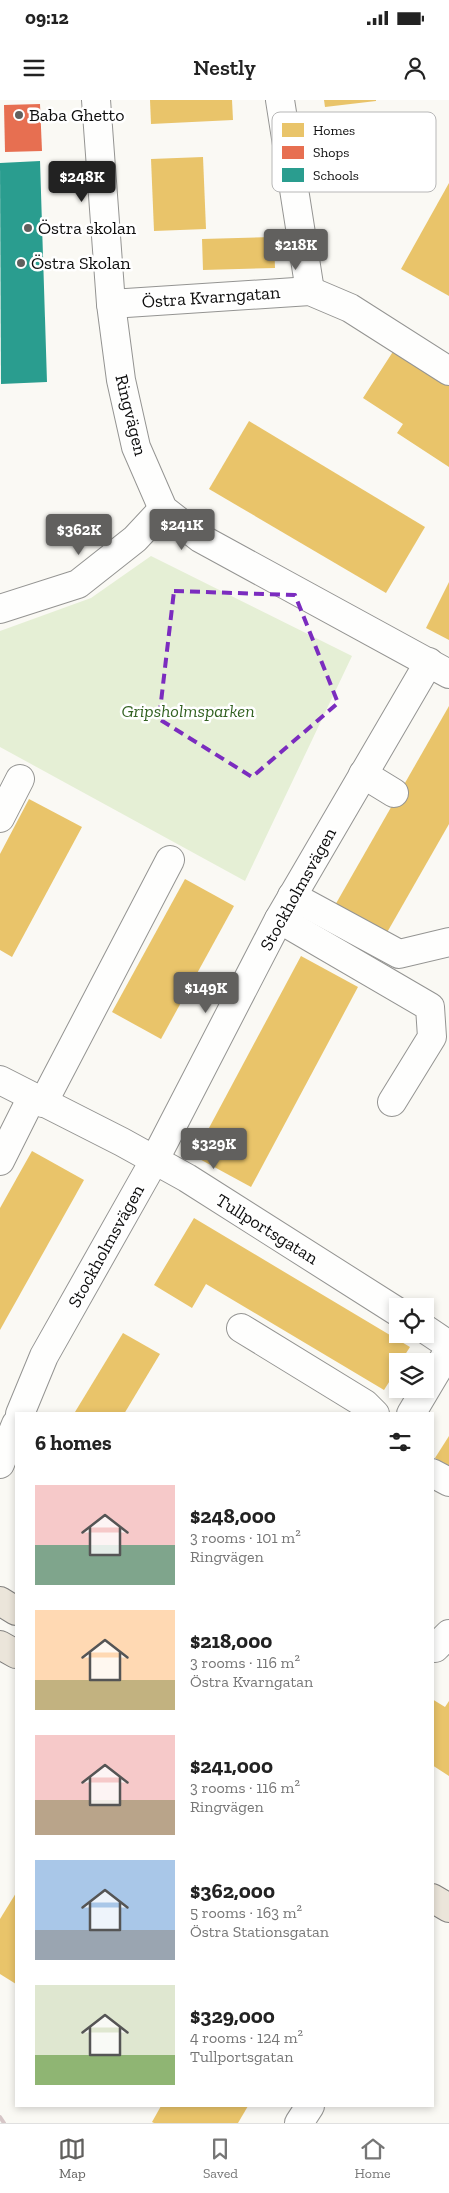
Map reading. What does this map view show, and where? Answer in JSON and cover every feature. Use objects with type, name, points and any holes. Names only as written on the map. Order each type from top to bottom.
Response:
[{"type":"main road","points":[[0,1601],[15,1610]]},
{"type":"main road","points":[[0,1645],[15,1653]]},
{"type":"street","name":"Ringvägen","points":[[96,100],[111,304],[121,380],[136,446],[163,509],[200,538],[439,668]]},
{"type":"street","points":[[294,192],[310,291]]},
{"type":"street","name":"Östra Kvarngatan","points":[[111,304],[310,291],[350,308],[449,370]]},
{"type":"street","points":[[0,609],[78,584],[135,539],[163,509]]},
{"type":"street","name":"Stockholmsvägen","points":[[21,1412],[44,1356],[154,1161],[286,908],[363,774],[439,668]]},
{"type":"street","points":[[363,774],[394,793]]},
{"type":"street","points":[[0,818],[20,779]]},
{"type":"street","points":[[0,1161],[37,1100],[170,860]]},
{"type":"street","points":[[286,908],[399,954],[449,942]]},
{"type":"street","points":[[286,908],[430,1006],[432,1037],[392,1102]]},
{"type":"street","name":"Tullportsgatan","points":[[0,1080],[122,1142],[187,1178],[389,1306]]},
{"type":"street","points":[[241,1328],[365,1404],[373,1412]]},
{"type":"street","points":[[434,1335],[449,1345]]},
{"type":"street","points":[[411,1412],[449,1350]]},
{"type":"street","name":"Stockholmsvägen","points":[[0,1412],[44,1356]]},
{"type":"street","points":[[0,1464],[15,1426]]},
{"type":"street","points":[[434,1474],[449,1482]]},
{"type":"street","points":[[300,2123],[309,2107]]},
{"type":"highlighted area","points":[[174,591],[295,595],[338,703],[252,777],[159,719]]},
{"type":"green space","name":"Gripsholmsparken","points":[[151,556],[352,656],[245,881],[0,747],[0,631],[91,598]]},
{"type":"building: Homes","points":[[150,100],[232,100],[233,120],[151,124]]},
{"type":"building: Homes","points":[[324,100],[376,100],[376,101],[325,107]]},
{"type":"building: Homes","points":[[203,157],[206,229],[154,231],[151,159]]},
{"type":"building: Homes","points":[[449,183],[449,296],[401,269]]},
{"type":"building: Homes","points":[[274,237],[275,268],[203,270],[202,239]]},
{"type":"building: Homes","points":[[394,350],[449,386],[449,467],[397,433],[403,424],[363,398]]},
{"type":"building: Homes","points":[[249,421],[425,527],[386,593],[209,489]]},
{"type":"building: Homes","points":[[449,582],[449,640],[426,628]]},
{"type":"building: Homes","points":[[449,706],[449,824],[385,936],[334,907]]},
{"type":"building: Homes","points":[[29,799],[82,827],[12,957],[0,950],[0,854]]},
{"type":"building: Homes","points":[[185,879],[234,906],[161,1039],[112,1012]]},
{"type":"building: Homes","points":[[301,956],[358,987],[251,1187],[194,1156]]},
{"type":"building: Homes","points":[[32,1151],[84,1180],[0,1330],[0,1208]]},
{"type":"building: Homes","points":[[194,1218],[389,1334],[389,1343],[403,1343],[410,1347],[406,1353],[389,1353],[389,1382],[384,1390],[206,1284],[192,1308],[154,1285]]},
{"type":"building: Homes","points":[[123,1333],[160,1354],[125,1412],[75,1412]]},
{"type":"building: Homes","points":[[449,1436],[449,1466],[435,1458]]},
{"type":"building: Homes","points":[[434,1700],[445,1707],[449,1701],[449,1776],[434,1766]]},
{"type":"building: Homes","points":[[15,1895],[15,1983],[0,1974],[0,1919]]},
{"type":"building: Homes","points":[[160,2107],[247,2107],[238,2123],[152,2122]]},
{"type":"building: Shops","points":[[40,104],[42,151],[5,152],[4,105]]},
{"type":"building: Schools","name":"Östra Skolan","points":[[40,161],[47,382],[1,384],[0,163]]},
{"type":"railway","points":[[0,2117],[4,2123]]},
{"type":"place","name":"Baba Ghetto","points":[[19,115]]},
{"type":"place","name":"Östra skolan","points":[[28,228]]},
{"type":"place","name":"Östra Skolan","points":[[21,263]]}]
